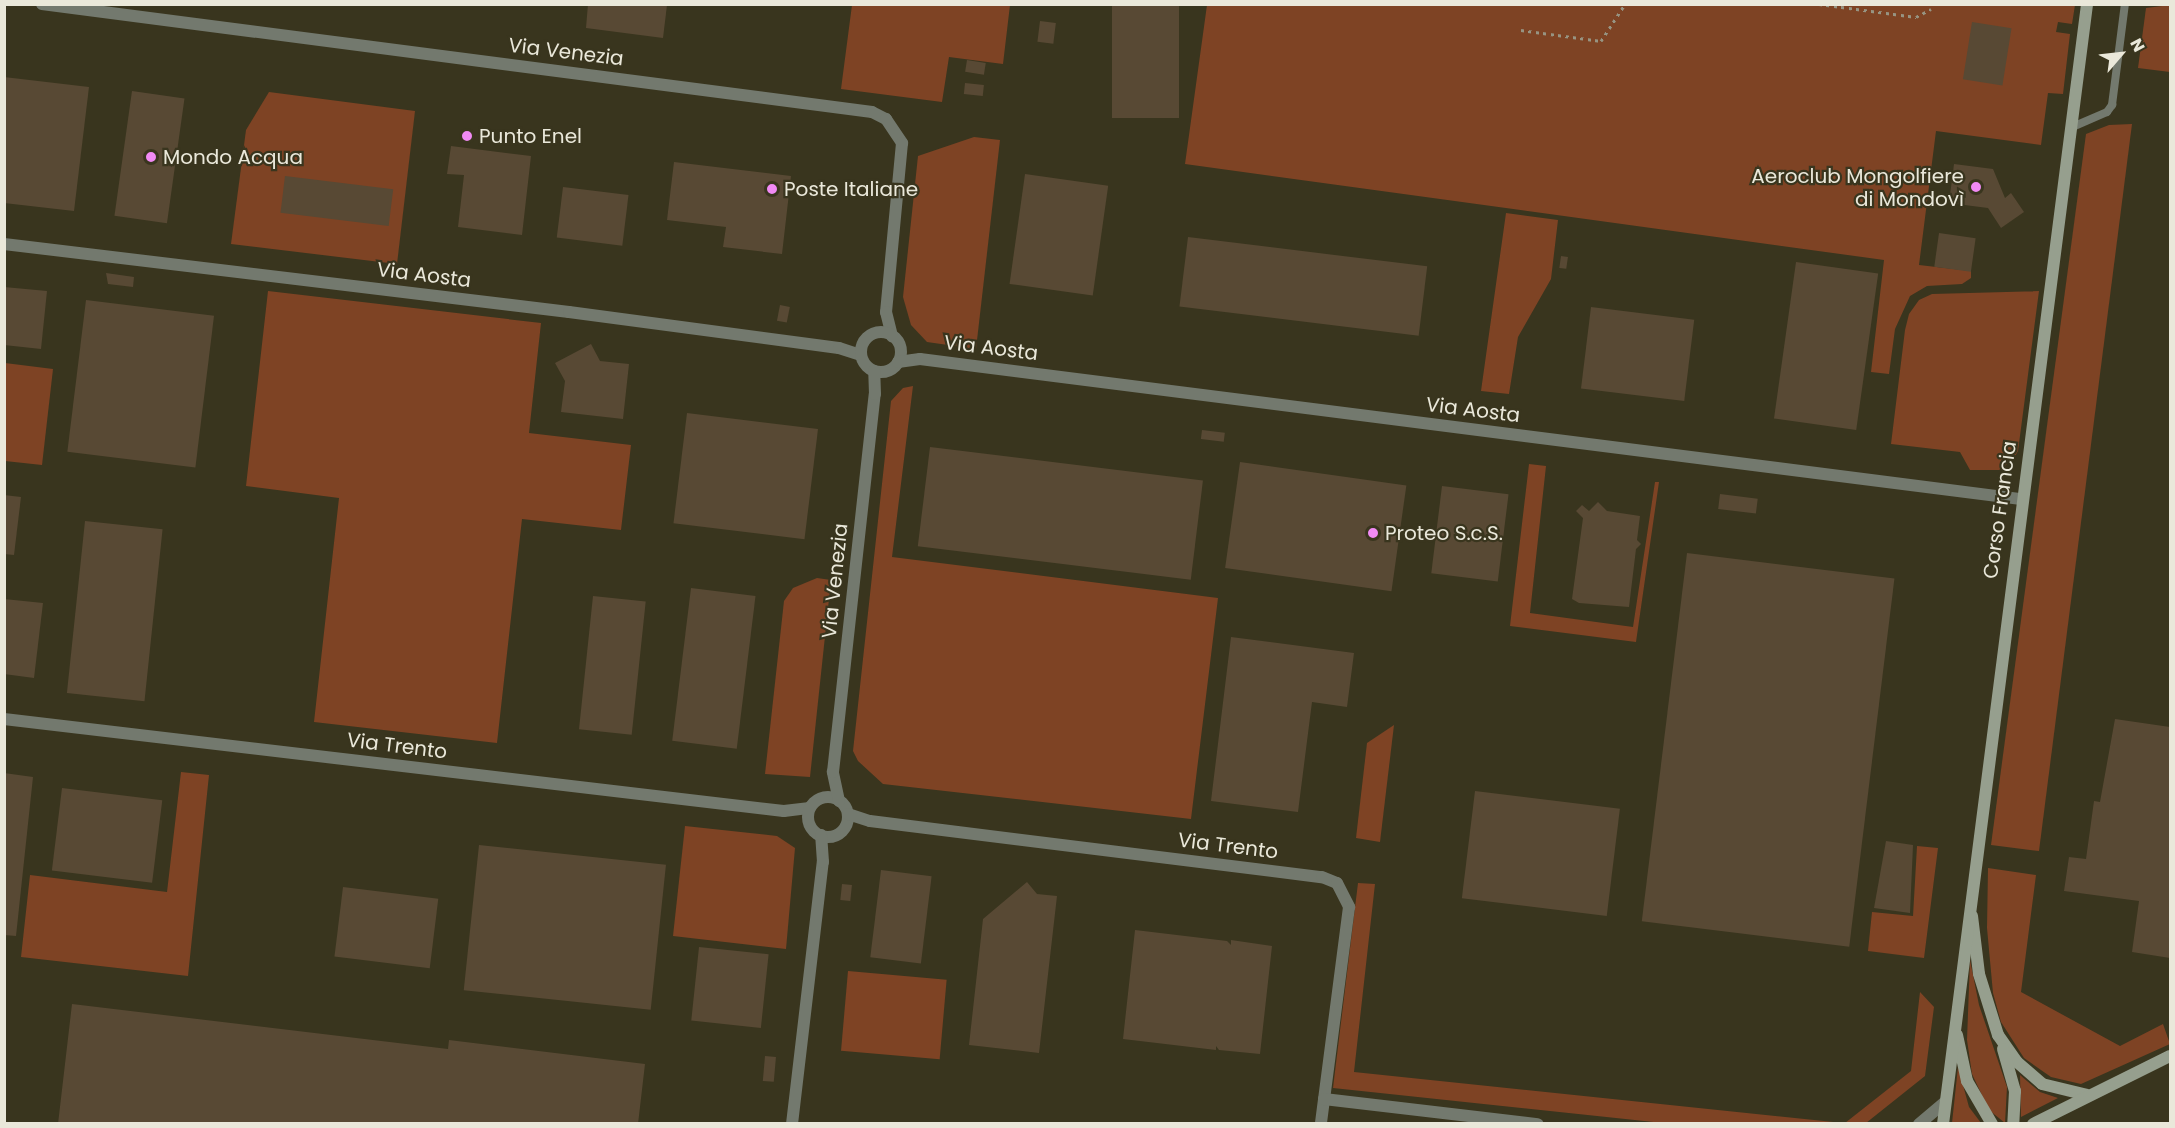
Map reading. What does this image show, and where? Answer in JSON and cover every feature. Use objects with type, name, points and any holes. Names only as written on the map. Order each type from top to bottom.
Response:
[{"type":"street","name":"Via Venezia","points":[[42,4],[872,112],[886,119],[902,143],[886,312],[892,336]]},
{"type":"street","name":"Corso Francia","points":[[1943,1124],[1969,897],[2087,4]]},
{"type":"street","name":"Via Aosta","points":[[4,244],[839,348],[862,349]]},
{"type":"street","name":"Via Venezia","points":[[876,333],[886,312]]},
{"type":"street","points":[[876,333],[892,336],[899,356],[887,372],[874,371],[862,349],[876,333]]},
{"type":"street","name":"Via Aosta","points":[[899,356],[2021,500]]},
{"type":"street","name":"Via Venezia","points":[[823,798],[833,772],[875,394],[874,371]]},
{"type":"street","name":"Via Venezia","points":[[875,394],[887,372]]},
{"type":"street","name":"Via Trento","points":[[4,720],[809,814],[821,835]]},
{"type":"street","name":"Via Venezia","points":[[833,772],[839,801]]},
{"type":"street","points":[[809,814],[823,798],[839,801],[848,814],[845,827]]},
{"type":"street","name":"Via Trento","points":[[848,814],[870,821],[1311,875],[1337,883],[1348,907],[1321,1124]]},
{"type":"street","name":"Via Trento","points":[[834,836],[845,827],[870,821]]},
{"type":"street","points":[[792,1124],[823,862],[821,835],[834,836],[823,862]]},
{"type":"street","name":"Corso Francia","points":[[1969,897],[1979,974],[2015,1091],[2013,1124]]},
{"type":"street","name":"Corso Francia","points":[[1955,1022],[1967,1081],[1974,1099],[1992,1124]]},
{"type":"street","name":"Corso Francia","points":[[1998,1035],[2017,1062],[2042,1084],[2087,1095]]},
{"type":"street","points":[[2033,1124],[2087,1095],[2170,1056]]},
{"type":"street","points":[[1324,1099],[1538,1124]]},
{"type":"street","points":[[1919,1124],[1945,1102]]},
{"type":"lane","points":[[2070,128],[2110,110],[2126,4]]},
{"type":"path","points":[[1521,30],[1601,41],[1625,4]]},
{"type":"path","points":[[1819,4],[1916,17],[1931,9]]},
{"type":"shaded area","points":[[852,5],[1010,5],[1003,64],[949,57],[942,102],[841,89]]},
{"type":"shaded area","points":[[1207,5],[2075,5],[2072,24],[2058,22],[2056,32],[2070,34],[2063,94],[2048,93],[2041,145],[1936,131],[1919,265],[1971,271],[1971,278],[1962,284],[1927,286],[1910,296],[1895,329],[1889,374],[1871,372],[1884,260],[1185,164]]},
{"type":"shaded area","points":[[2170,5],[2170,72],[2138,68],[2146,8]]},
{"type":"shaded area","points":[[269,92],[415,111],[397,264],[231,244],[246,130]]},
{"type":"shaded area","points":[[2132,124],[2039,851],[1991,845],[2086,134],[2109,125]]},
{"type":"shaded area","points":[[974,137],[1000,140],[976,349],[927,342],[911,325],[903,297],[918,156]]},
{"type":"shaded area","points":[[1506,213],[1558,220],[1551,279],[1518,337],[1509,394],[1481,391]]},
{"type":"shaded area","points":[[268,291],[541,323],[529,433],[631,445],[621,530],[522,519],[497,743],[314,722],[339,498],[246,486]]},
{"type":"shaded area","points":[[2039,291],[2018,451],[2013,460],[1999,470],[1970,470],[1960,452],[1891,444],[1905,330],[1909,314],[1919,300],[1932,294]]},
{"type":"shaded area","points":[[5,363],[53,369],[42,465],[5,461]]},
{"type":"shaded area","points":[[913,386],[892,557],[1218,598],[1191,819],[883,784],[858,761],[853,751],[891,401],[903,388]]},
{"type":"shaded area","points":[[1529,464],[1546,466],[1530,613],[1633,627],[1655,482],[1659,482],[1636,642],[1510,626]]},
{"type":"shaded area","points":[[817,578],[831,580],[810,777],[765,774],[784,601],[793,588]]},
{"type":"shaded area","points":[[1394,725],[1380,842],[1356,838],[1367,743]]},
{"type":"shaded area","points":[[181,772],[209,775],[188,976],[21,957],[30,875],[167,892]]},
{"type":"shaded area","points":[[685,826],[777,836],[795,848],[786,949],[673,936]]},
{"type":"shaded area","points":[[1917,846],[1938,848],[1924,958],[1868,951],[1872,912],[1913,916]]},
{"type":"shaded area","points":[[1988,868],[2036,875],[2021,992],[2120,1046],[2163,1024],[2170,1044],[2081,1084],[2051,1077],[2024,1058],[2001,1022],[1993,993],[1987,928]]},
{"type":"shaded area","points":[[1358,883],[1375,884],[1354,1072],[1843,1123],[1663,1123],[1333,1088]]},
{"type":"shaded area","points":[[1970,960],[1979,1005],[2007,1087],[2005,1123],[1989,1110],[1972,1074],[1967,1040]]},
{"type":"shaded area","points":[[848,971],[947,980],[940,1059],[841,1051]]},
{"type":"shaded area","points":[[1920,992],[1934,1007],[1925,1076],[1866,1123],[1845,1123],[1911,1071]]},
{"type":"shaded area","points":[[1958,1067],[1969,1107],[1981,1123],[1952,1123]]},
{"type":"shaded area","points":[[2020,1075],[2040,1092],[2058,1098],[2021,1117]]},
{"type":"building","points":[[588,4],[667,5],[663,38],[586,28]]},
{"type":"building","points":[[1112,4],[1179,4],[1179,118],[1112,118]]},
{"type":"building","points":[[1040,21],[1056,23],[1053,44],[1037,42]]},
{"type":"building","points":[[1972,22],[2012,28],[2002,86],[1963,79]]},
{"type":"building","points":[[967,60],[986,63],[984,75],[965,72]]},
{"type":"building","points":[[4,77],[89,87],[74,211],[4,203]]},
{"type":"building","points":[[965,83],[984,85],[983,96],[964,94]]},
{"type":"building","name":"Mondo Acqua","points":[[132,91],[184,98],[167,223],[114,216]]},
{"type":"building","points":[[451,146],[531,156],[522,235],[458,227],[464,175],[447,174]]},
{"type":"building","points":[[674,162],[791,176],[782,254],[723,247],[726,227],[667,220]]},
{"type":"building","points":[[1954,164],[1993,169],[2005,198],[2011,193],[2024,212],[2001,228],[1988,208],[1949,203]]},
{"type":"building","points":[[1025,174],[1108,186],[1093,296],[1010,284]]},
{"type":"building","points":[[285,176],[393,189],[389,226],[280,213]]},
{"type":"building","points":[[563,187],[629,195],[622,246],[557,238]]},
{"type":"building","points":[[1939,233],[1976,238],[1971,272],[1934,267]]},
{"type":"building","points":[[1188,237],[1427,266],[1419,336],[1179,306]]},
{"type":"building","points":[[1561,256],[1568,257],[1566,269],[1559,268]]},
{"type":"building","points":[[1796,262],[1878,274],[1856,430],[1774,418]]},
{"type":"building","points":[[106,273],[134,277],[133,287],[108,284]]},
{"type":"building","points":[[4,287],[47,291],[41,349],[4,345]]},
{"type":"building","points":[[86,300],[214,316],[195,468],[67,452]]},
{"type":"building","points":[[780,305],[790,307],[787,323],[777,321]]},
{"type":"building","points":[[1591,307],[1694,320],[1684,401],[1581,388]]},
{"type":"building","points":[[591,344],[600,361],[629,364],[623,419],[561,412],[565,381],[555,363]]},
{"type":"building","points":[[687,413],[818,429],[804,539],[673,523]]},
{"type":"building","points":[[1202,430],[1225,433],[1224,442],[1201,439]]},
{"type":"building","points":[[930,447],[1203,481],[1191,580],[918,546]]},
{"type":"building","points":[[1240,462],[1406,485],[1391,591],[1225,568]]},
{"type":"building","points":[[1442,486],[1509,494],[1498,582],[1431,573]]},
{"type":"building","points":[[1720,494],[1758,499],[1756,514],[1718,509]]},
{"type":"building","points":[[4,495],[21,497],[14,555],[4,554]]},
{"type":"building","points":[[1598,502],[1607,511],[1640,516],[1637,540],[1641,544],[1636,549],[1629,607],[1579,603],[1572,599],[1583,518],[1576,511],[1582,505],[1589,511]]},
{"type":"building","points":[[85,521],[163,529],[144,701],[67,693]]},
{"type":"building","points":[[1687,553],[1894,578],[1849,947],[1642,921]]},
{"type":"building","points":[[691,588],[756,596],[737,749],[672,741]]},
{"type":"building","points":[[593,596],[646,602],[632,735],[579,729]]},
{"type":"building","points":[[4,599],[43,603],[34,678],[4,674]]},
{"type":"building","points":[[1231,637],[1354,653],[1347,707],[1312,702],[1298,812],[1211,801]]},
{"type":"building","points":[[2115,719],[2170,727],[2170,958],[2132,952],[2139,901],[2064,891],[2069,857],[2086,859],[2094,801],[2100,802]]},
{"type":"building","points":[[4,773],[33,777],[16,936],[4,935]]},
{"type":"building","points":[[62,788],[162,800],[152,883],[52,870]]},
{"type":"building","points":[[1475,791],[1620,809],[1607,916],[1462,898]]},
{"type":"building","points":[[1886,841],[1913,845],[1910,913],[1874,908]]},
{"type":"building","points":[[479,845],[666,865],[651,1010],[464,990]]},
{"type":"building","points":[[881,870],[932,876],[921,964],[870,957]]},
{"type":"building","points":[[1027,882],[1037,894],[1057,896],[1039,1053],[969,1045],[983,919]]},
{"type":"building","points":[[842,884],[852,885],[850,901],[840,900]]},
{"type":"building","points":[[343,887],[438,899],[430,968],[334,956]]},
{"type":"building","points":[[1135,930],[1227,941],[1231,945],[1231,940],[1272,946],[1260,1054],[1219,1050],[1216,1046],[1216,1050],[1123,1039]]},
{"type":"building","points":[[699,947],[769,954],[761,1028],[691,1021]]},
{"type":"building","points":[[72,1004],[448,1049],[449,1040],[645,1064],[638,1124],[58,1124]]},
{"type":"building","points":[[765,1056],[776,1057],[774,1082],[763,1081]]},
{"type":"place","name":"Punto Enel","points":[[467,136]]},
{"type":"place","name":"Mondo Acqua","points":[[151,157]]},
{"type":"place","name":"Aeroclub Mongolfiere di Mondovì","points":[[1976,187]]},
{"type":"place","name":"Poste Italiane","points":[[772,189]]},
{"type":"place","name":"Proteo S.c.S.","points":[[1373,533]]}]
